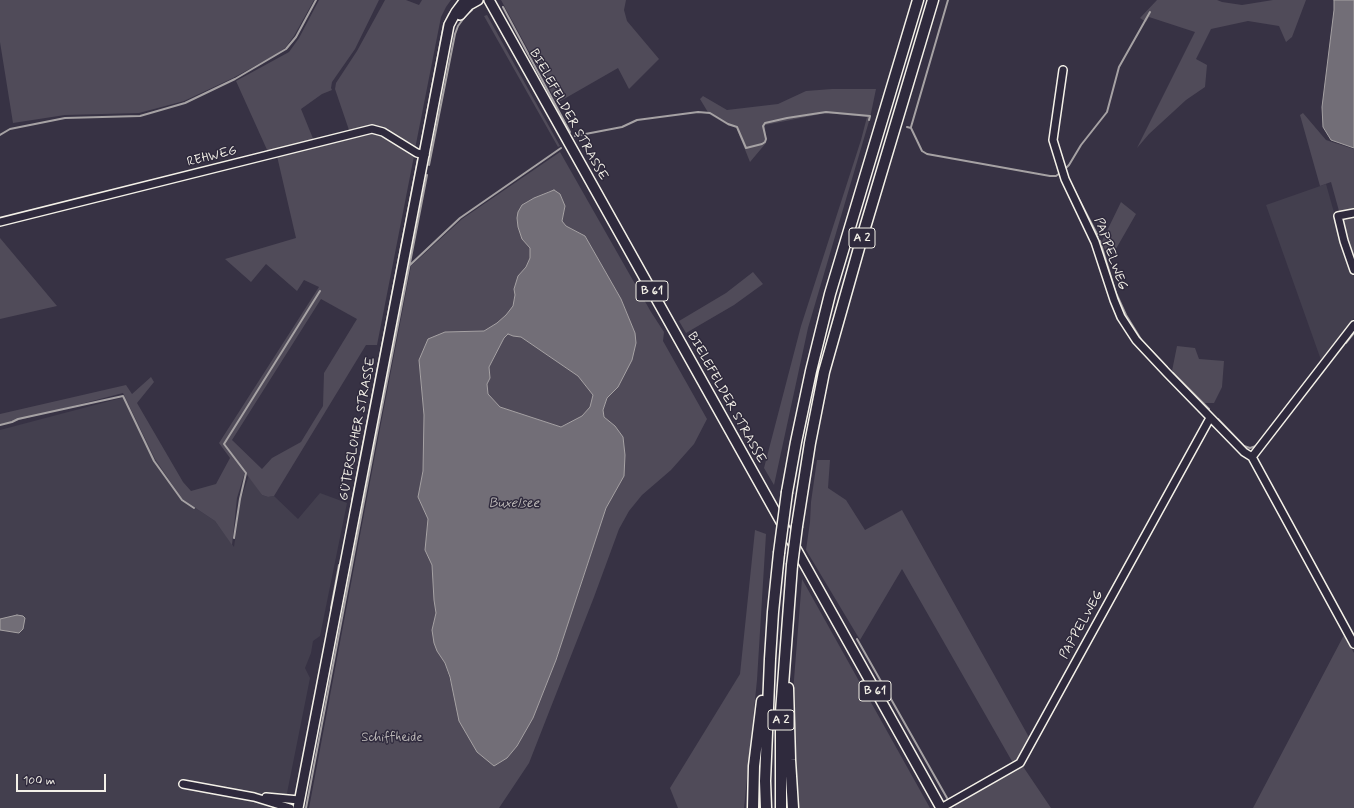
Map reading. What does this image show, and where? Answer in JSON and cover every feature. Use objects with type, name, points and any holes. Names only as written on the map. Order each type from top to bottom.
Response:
[{"type":"highway","name":"A 2","points":[[766,808],[765,781],[773,612],[787,492],[796,442],[811,371],[830,294],[918,0]]},
{"type":"highway","name":"A 2","points":[[780,808],[781,712],[786,632],[792,565],[810,443],[824,372],[861,241],[933,0]]},
{"type":"highway","points":[[786,632],[793,808]]},
{"type":"highway","points":[[753,808],[754,766],[759,720],[770,660]]},
{"type":"main road","name":"GÜTERSLOHER STRASSE","points":[[298,804],[449,25],[465,0]]},
{"type":"main road","name":"GÜTERSLOHER STRASSE","points":[[444,54],[452,26],[460,14],[469,5],[478,0]]},
{"type":"main road","name":"BIELEFELDER STRASSE","points":[[489,0],[941,808]]},
{"type":"street","name":"PAPPELWEG","points":[[1063,70],[1053,140],[1064,179],[1095,242],[1121,317],[1136,340],[1210,418],[1244,452],[1252,457],[1354,644]]},
{"type":"street","name":"REHWEG","points":[[0,222],[372,130],[384,132],[417,153],[425,155]]},
{"type":"street","points":[[1354,213],[1338,216],[1344,241],[1354,270]]},
{"type":"street","points":[[1252,457],[1354,325]]},
{"type":"street","name":"PAPPELWEG","points":[[941,808],[1020,763],[1210,418]]},
{"type":"street","points":[[183,784],[298,804]]},
{"type":"street","points":[[254,797],[290,808]]},
{"type":"shaded area","points":[[1326,184],[1354,277],[1354,318],[1321,360],[1266,205]]},
{"type":"shaded area","points":[[125,397],[155,459],[182,499],[215,521],[234,547],[241,499],[249,475],[262,495],[268,497],[274,496],[298,519],[320,493],[347,503],[320,636],[313,641],[311,653],[305,668],[310,678],[284,808],[0,808],[0,430]]},
{"type":"green space","points":[[0,0],[314,0],[294,36],[285,48],[233,78],[184,101],[139,113],[65,115],[13,123],[0,42]]},
{"type":"green space","points":[[319,0],[379,0],[355,49],[332,82],[332,90],[322,94],[301,109],[314,141],[268,152],[236,81],[289,52],[299,38]]},
{"type":"green space","points":[[385,0],[406,0],[419,5],[422,0],[451,0],[441,17],[415,149],[385,130],[350,133],[335,89],[336,83],[357,51]]},
{"type":"green space","points":[[501,0],[626,0],[624,10],[627,21],[659,59],[629,89],[618,68],[557,103]]},
{"type":"green space","points":[[1157,0],[1217,0],[1242,5],[1273,0],[1306,0],[1292,37],[1286,42],[1279,26],[1248,21],[1211,29],[1196,59],[1207,65],[1205,87],[1186,100],[1149,134],[1137,148],[1195,32],[1149,17],[1146,22],[1140,18]]},
{"type":"green space","points":[[487,15],[560,146],[558,147],[484,16]]},
{"type":"green space","points":[[832,89],[876,89],[870,118],[808,328],[774,485],[764,468],[801,326],[861,140],[867,117],[826,113],[765,125],[766,143],[750,162],[736,127],[729,126],[709,114],[700,99],[703,96],[727,110],[778,104],[806,91]]},
{"type":"green space","points":[[1303,113],[1326,140],[1354,149],[1354,257],[1347,240],[1331,182],[1320,186],[1300,115]]},
{"type":"green space","points":[[373,134],[382,134],[414,156],[377,345],[366,345],[274,496],[268,497],[262,495],[245,472],[237,498],[232,545],[215,521],[182,499],[155,459],[123,393],[0,425],[0,414],[126,385],[132,394],[151,377],[154,382],[137,403],[183,482],[191,491],[216,484],[230,458],[219,443],[319,287],[304,280],[297,291],[266,264],[251,282],[225,259],[296,238],[277,156]],"holes":[[[321,299],[357,319],[324,373],[323,406],[301,442],[272,458],[262,469],[232,440]]]},
{"type":"green space","name":"Schiffheide","points":[[560,152],[651,312],[664,332],[663,341],[707,419],[694,444],[671,470],[642,495],[629,511],[619,529],[529,763],[499,808],[309,808],[411,266],[462,219]],"holes":[[[550,191],[565,206],[562,221],[566,226],[585,236],[621,299],[635,333],[618,387],[607,398],[603,410],[604,417],[615,426],[624,476],[606,508],[556,660],[533,718],[517,746],[507,758],[455,697],[445,663],[437,651],[432,630],[436,613],[432,565],[425,550],[428,519],[418,497],[423,471],[424,415],[419,360],[445,332],[484,331],[506,315],[513,306],[515,295],[514,289],[518,276],[526,267],[530,258],[530,248],[522,239],[522,205]]]},
{"type":"green space","points":[[1121,202],[1136,214],[1109,261],[1102,241]]},
{"type":"green space","points":[[0,238],[57,306],[0,319]]},
{"type":"green space","points":[[753,272],[763,284],[734,305],[686,333],[679,321],[726,293]]},
{"type":"green space","points":[[508,334],[521,337],[578,376],[593,395],[590,407],[582,416],[561,427],[500,407],[488,394],[487,384],[490,378],[489,367],[504,338]]},
{"type":"green space","points":[[1177,346],[1195,348],[1199,359],[1224,361],[1222,387],[1214,403],[1204,403],[1172,371]]},
{"type":"green space","points":[[817,460],[830,460],[828,488],[846,500],[865,530],[902,510],[1030,739],[1019,759],[1013,763],[902,569],[860,640],[806,550]]},
{"type":"green space","points":[[755,530],[766,534],[757,680],[744,808],[678,808],[670,788],[740,674]]},
{"type":"green space","points":[[802,579],[930,808],[799,808],[795,760],[793,692]]},
{"type":"green space","points":[[1344,635],[1354,653],[1354,808],[1253,808]]},
{"type":"green space","points":[[1022,765],[1051,808],[955,808],[954,805]]},
{"type":"water","points":[[1334,0],[1354,0],[1354,148],[1331,140],[1323,127],[1322,107]]},
{"type":"water","name":"Buxelsee","points":[[554,190],[560,194],[565,206],[562,221],[566,226],[585,236],[621,299],[635,333],[636,343],[632,360],[618,387],[607,398],[603,410],[604,417],[615,426],[623,437],[625,455],[624,476],[606,508],[556,660],[533,718],[517,746],[507,758],[494,766],[477,752],[459,721],[450,677],[445,663],[437,651],[434,643],[432,630],[436,613],[432,565],[425,550],[428,519],[418,497],[423,471],[424,415],[419,360],[428,339],[445,332],[484,331],[497,323],[513,306],[515,295],[514,289],[518,276],[526,267],[530,258],[530,248],[522,239],[518,227],[518,212],[522,205],[534,198]],"holes":[[[508,334],[521,337],[578,376],[593,395],[590,407],[582,416],[561,427],[500,407],[488,394],[487,384],[490,378],[489,367],[504,338]]]},
{"type":"water","points":[[17,615],[25,618],[23,629],[19,633],[0,630],[0,619]]},
{"type":"waterway","points":[[0,135],[10,129],[65,118],[140,116],[185,103],[235,79],[286,49],[296,37],[316,0]]},
{"type":"waterway","points":[[420,150],[444,24],[459,0]]},
{"type":"waterway","points":[[911,127],[948,0]]},
{"type":"waterway","points":[[503,7],[570,132]]},
{"type":"waterway","points":[[429,165],[455,34],[458,26],[466,15],[472,10]]},
{"type":"waterway","points":[[1064,170],[1069,165],[1081,145],[1107,112],[1119,67],[1150,12]]},
{"type":"waterway","points":[[575,136],[622,127],[637,120],[698,112],[710,113],[728,124],[737,127],[746,148],[765,142],[766,139],[763,126],[765,123],[826,112],[870,116],[869,120]]},
{"type":"waterway","points":[[907,127],[911,128],[922,151],[927,154],[1050,176],[1056,176],[1060,173]]},
{"type":"waterway","points":[[410,265],[460,218],[561,148]]},
{"type":"waterway","points":[[352,501],[418,159]]},
{"type":"waterway","points":[[306,808],[427,175]]},
{"type":"waterway","points":[[1068,178],[1098,236]]},
{"type":"waterway","points":[[1100,241],[1116,293],[1126,315],[1142,341],[1167,367]]},
{"type":"waterway","points":[[234,538],[246,473],[224,444],[320,291]]},
{"type":"waterway","points":[[1346,343],[1354,333]]},
{"type":"waterway","points":[[1173,373],[1209,409]]},
{"type":"waterway","points":[[0,425],[18,419],[123,396],[154,461],[182,500],[194,508]]},
{"type":"waterway","points":[[1218,419],[1244,446],[1250,448],[1256,446],[1275,422]]},
{"type":"waterway","points":[[331,608],[339,565]]},
{"type":"waterway","points":[[857,639],[947,798]]}]
